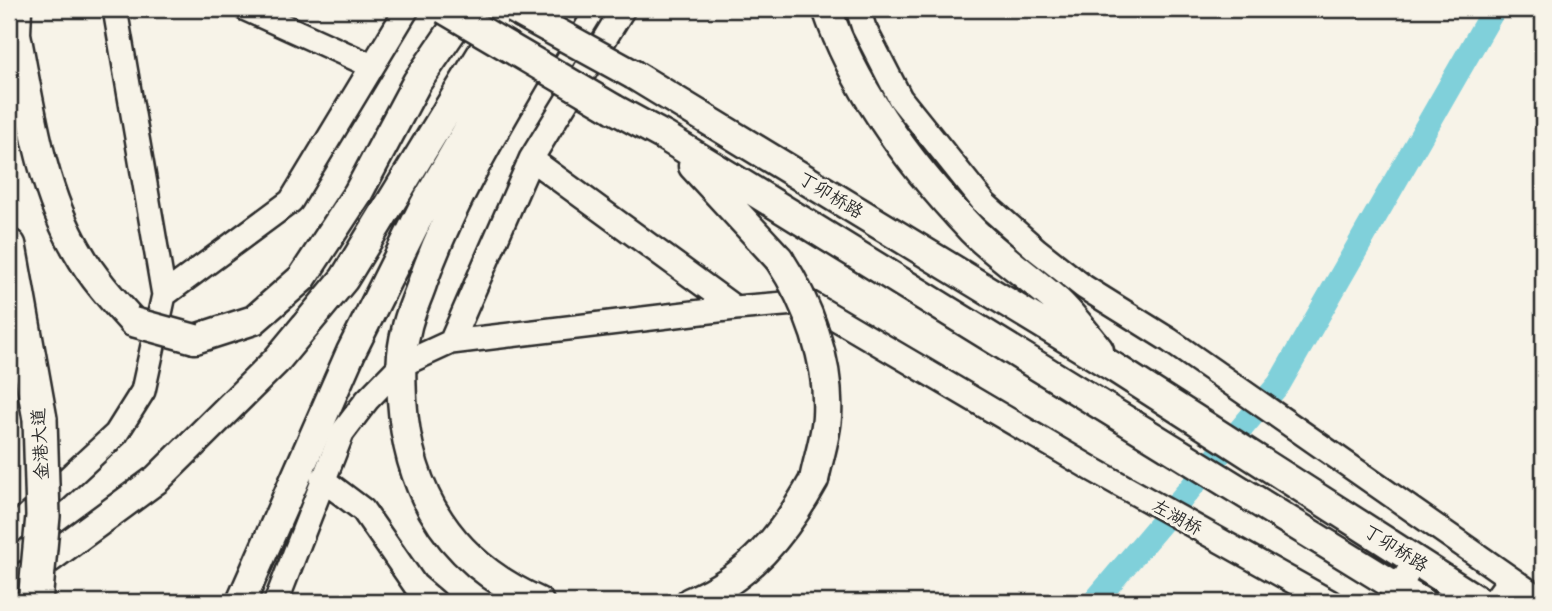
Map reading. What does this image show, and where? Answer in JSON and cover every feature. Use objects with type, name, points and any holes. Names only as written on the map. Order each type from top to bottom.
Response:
[{"type":"highway","name":"金港大道","points":[[9,246],[40,419],[43,516],[35,602]]},
{"type":"main road","points":[[17,9],[16,34],[54,199],[76,249],[106,293],[133,321],[195,338],[254,320],[302,278],[358,193],[417,82],[467,9]]},
{"type":"main road","points":[[444,9],[664,136],[1128,419],[1328,545],[1403,597]]},
{"type":"main road","points":[[9,588],[157,480],[276,361],[344,279],[509,9]]},
{"type":"main road","name":"丁卯桥路","points":[[514,9],[634,75],[1115,368],[1480,602]]},
{"type":"main road","points":[[241,602],[351,352],[425,204],[538,9]]},
{"type":"main road","points":[[538,602],[507,588],[480,567],[450,537],[428,507],[413,470],[404,425],[401,365],[406,329],[441,231],[565,9]]},
{"type":"main road","points":[[827,9],[840,46],[882,118],[927,176],[973,231],[1060,304],[1115,368]]},
{"type":"main road","points":[[664,136],[753,228],[799,289],[824,373],[827,417],[814,480],[773,544],[741,573],[711,594],[690,602]]},
{"type":"street","points":[[9,533],[116,434],[143,391],[164,295],[115,9]]},
{"type":"street","points":[[246,9],[372,66]]},
{"type":"street","points":[[164,295],[291,201],[407,9]]},
{"type":"street","points":[[451,342],[531,159],[623,9]]},
{"type":"street","points":[[858,9],[864,28],[900,98],[985,204],[1084,287],[1169,340],[1543,601]]},
{"type":"street","points":[[531,159],[735,308]]},
{"type":"street","name":"左湖桥","points":[[401,365],[451,342],[735,308],[808,302],[1068,455],[1330,602]]},
{"type":"street","points":[[276,602],[342,433],[367,400],[401,365]]},
{"type":"street","points":[[322,479],[363,510],[415,585],[435,602]]},
{"type":"street","points":[[1403,597],[1416,559]]},
{"type":"street","points":[[1493,602],[1510,579]]},
{"type":"waterway","points":[[1094,602],[1279,384],[1494,9]]}]
